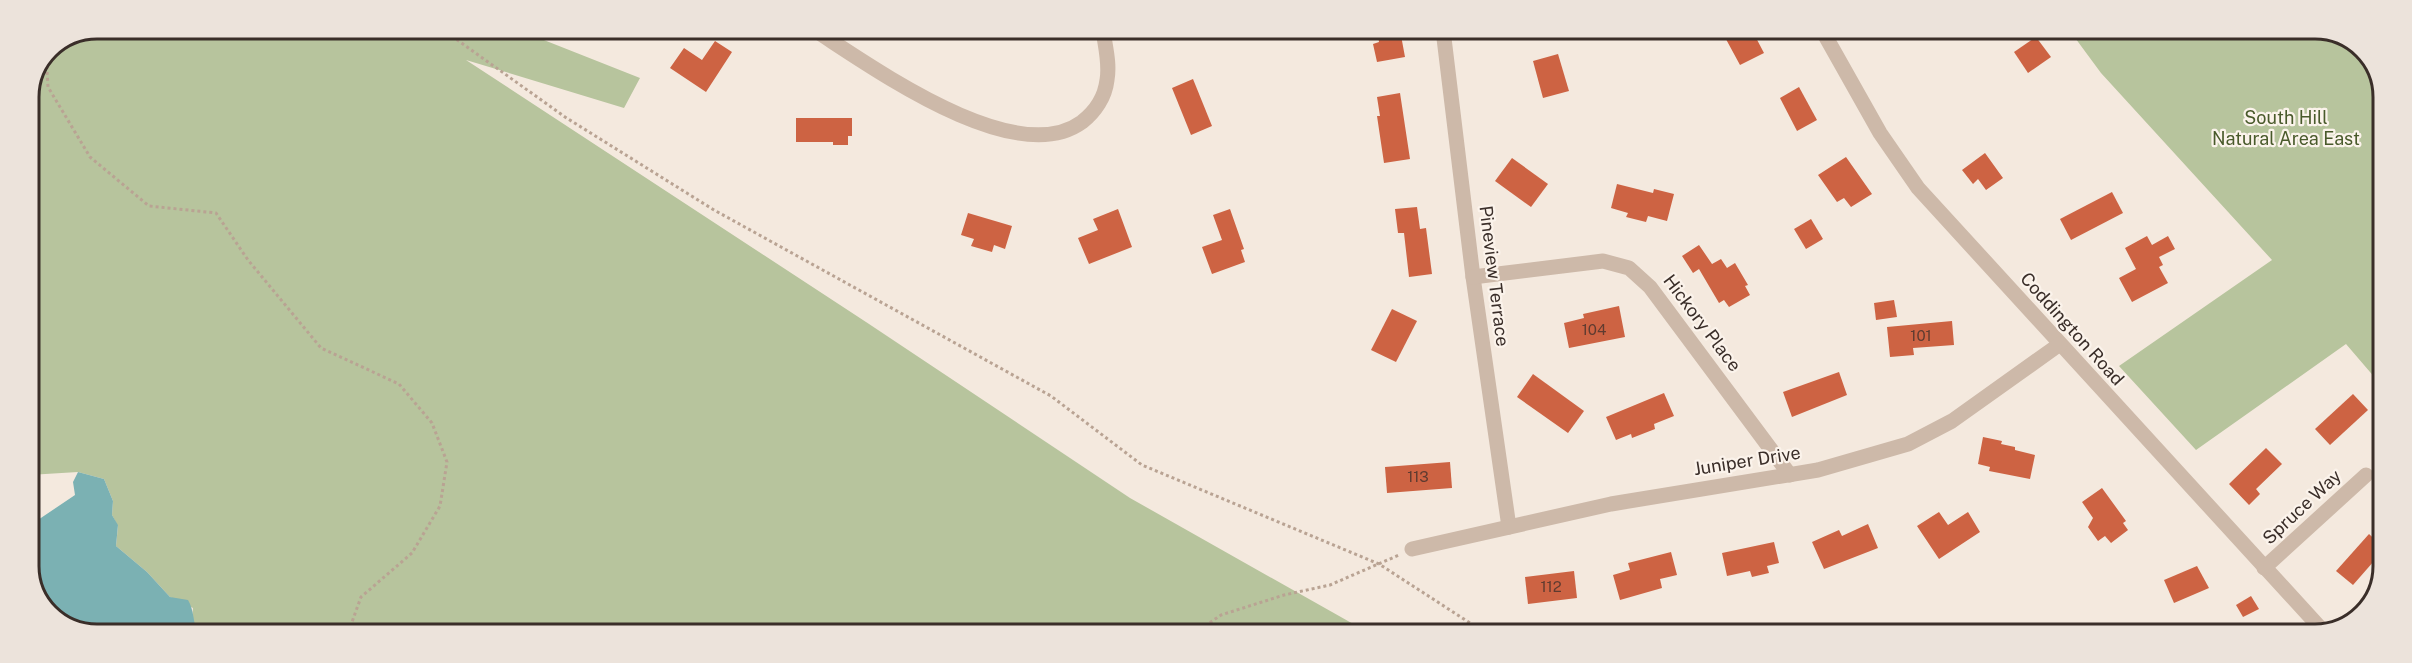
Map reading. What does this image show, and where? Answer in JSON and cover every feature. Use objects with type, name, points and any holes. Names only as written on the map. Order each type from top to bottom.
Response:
[{"type":"street","points":[[829,39],[892,78],[972,121],[1006,131],[1051,135],[1065,132],[1088,117],[1097,107],[1103,94],[1108,68],[1104,39]]},
{"type":"street","name":"Pineview Terrace","points":[[1444,39],[1473,277],[1509,527]]},
{"type":"street","name":"Coddington Road","points":[[1827,39],[1880,133],[1917,188],[2316,624]]},
{"type":"street","name":"Hickory Place","points":[[1473,277],[1589,261],[1616,263],[1629,268],[1650,286],[1790,475]]},
{"type":"street","name":"Juniper Drive","points":[[1412,549],[1611,504],[1790,475],[1871,456],[1929,435],[1975,406],[2060,344]]},
{"type":"street","name":"Spruce Way","points":[[2264,568],[2366,475]]},
{"type":"path","points":[[456,39],[565,117],[684,192],[1051,396],[1142,465],[1379,564],[1472,624]]},
{"type":"path","points":[[47,69],[48,87],[90,157],[149,206],[216,213],[248,260],[321,348],[399,384],[432,423],[447,462],[440,506],[412,553],[361,597],[352,624]]},
{"type":"path","points":[[1208,624],[1221,615],[1284,595],[1330,585],[1412,549]]},
{"type":"green space","points":[[98,39],[541,39],[640,78],[624,108],[466,60],[1130,498],[1353,624],[194,624],[193,608],[170,597],[147,572],[116,546],[118,526],[112,515],[113,501],[104,479],[78,472],[39,474],[39,98],[43,75],[56,56],[75,43]]},
{"type":"green space","name":"South Hill Natural Area East","points":[[2076,39],[2314,39],[2337,43],[2358,59],[2369,75],[2373,94],[2373,376],[2346,344],[2196,450],[2119,366],[2272,260],[2101,73]]},
{"type":"water","points":[[78,472],[104,479],[113,501],[112,515],[118,525],[116,546],[147,572],[170,597],[188,600],[195,624],[82,622],[68,616],[54,604],[43,588],[40,577],[39,519],[75,495],[73,482]]},
{"type":"building","points":[[1378,39],[1402,39],[1405,57],[1377,62],[1373,44],[1379,42]]},
{"type":"building","points":[[1726,39],[1757,39],[1764,53],[1740,65]]},
{"type":"building","points":[[2033,39],[2038,39],[2051,57],[2028,73],[2014,52]]},
{"type":"building","points":[[715,41],[732,52],[706,92],[670,68],[684,48],[702,60]]},
{"type":"building","points":[[1558,54],[1569,91],[1543,98],[1533,61]]},
{"type":"building","points":[[1193,79],[1212,126],[1191,135],[1172,88]]},
{"type":"building","points":[[1799,87],[1817,120],[1797,131],[1780,98]]},
{"type":"building","points":[[1400,93],[1410,159],[1384,163],[1377,116],[1380,116],[1377,97]]},
{"type":"building","points":[[796,118],[852,118],[852,136],[848,136],[848,145],[833,145],[833,142],[796,142]]},
{"type":"building","points":[[1985,153],[2003,178],[1986,190],[1978,179],[1973,184],[1962,170]]},
{"type":"building","points":[[1846,157],[1872,194],[1851,207],[1844,198],[1837,202],[1818,175]]},
{"type":"building","points":[[1512,158],[1548,184],[1531,207],[1495,181]]},
{"type":"building","points":[[1617,184],[1653,193],[1654,189],[1674,194],[1667,221],[1648,216],[1646,222],[1626,217],[1628,213],[1611,208]]},
{"type":"building","points":[[2112,192],[2123,213],[2071,240],[2060,219]]},
{"type":"building","points":[[1417,207],[1420,229],[1426,228],[1432,274],[1409,277],[1404,233],[1398,233],[1395,209]]},
{"type":"building","points":[[1118,209],[1132,247],[1089,264],[1078,238],[1098,230],[1093,219]]},
{"type":"building","points":[[1230,209],[1244,249],[1241,250],[1245,262],[1212,274],[1202,247],[1222,240],[1213,215]]},
{"type":"building","points":[[968,213],[1012,226],[1005,249],[994,245],[992,252],[971,246],[974,239],[961,235]]},
{"type":"building","points":[[1811,219],[1823,239],[1806,249],[1794,229]]},
{"type":"building","points":[[2147,236],[2152,245],[2168,236],[2175,249],[2159,257],[2163,265],[2159,267],[2168,283],[2132,302],[2119,278],[2136,269],[2125,248]]},
{"type":"building","points":[[1699,245],[1712,264],[1721,259],[1727,268],[1735,263],[1748,285],[1745,286],[1750,295],[1729,307],[1724,300],[1719,303],[1699,269],[1693,273],[1682,256]]},
{"type":"building","points":[[1894,300],[1897,317],[1876,320],[1874,303]]},
{"type":"building","points":[[1619,306],[1625,337],[1569,348],[1564,323],[1584,318],[1583,314]]},
{"type":"building","points":[[1392,309],[1417,321],[1396,362],[1371,350]]},
{"type":"building","points":[[1952,321],[1954,345],[1913,348],[1914,355],[1890,357],[1887,327]]},
{"type":"building","points":[[1839,372],[1847,395],[1792,417],[1783,392]]},
{"type":"building","points":[[1533,374],[1584,411],[1568,433],[1517,397]]},
{"type":"building","points":[[1664,393],[1674,416],[1654,424],[1655,429],[1632,438],[1631,434],[1616,440],[1606,417]]},
{"type":"building","points":[[2353,394],[2368,410],[2330,445],[2315,429]]},
{"type":"building","points":[[1983,437],[2002,441],[2001,444],[2015,447],[2015,450],[2035,455],[2030,479],[1989,471],[1990,467],[1978,464]]},
{"type":"building","points":[[2266,448],[2282,464],[2256,489],[2260,494],[2249,505],[2229,484]]},
{"type":"building","points":[[1450,462],[1452,488],[1387,493],[1385,467]]},
{"type":"building","points":[[2102,488],[2126,521],[2123,523],[2128,530],[2111,543],[2105,536],[2098,541],[2088,527],[2093,518],[2082,502]]},
{"type":"building","points":[[1939,512],[1948,525],[1968,512],[1980,532],[1939,559],[1917,526]]},
{"type":"building","points":[[1868,524],[1878,548],[1824,569],[1812,542],[1839,530],[1842,536]]},
{"type":"building","points":[[2369,534],[2373,538],[2373,562],[2353,585],[2336,571]]},
{"type":"building","points":[[1774,542],[1779,563],[1767,566],[1769,573],[1752,577],[1750,571],[1727,576],[1722,553]]},
{"type":"building","points":[[1671,552],[1677,575],[1660,579],[1662,588],[1620,600],[1613,575],[1630,570],[1628,563]]},
{"type":"building","points":[[2197,566],[2209,588],[2174,603],[2164,580]]},
{"type":"building","points":[[1574,571],[1577,598],[1528,604],[1525,577]]},
{"type":"building","points":[[2251,596],[2259,609],[2243,617],[2236,605]]}]
